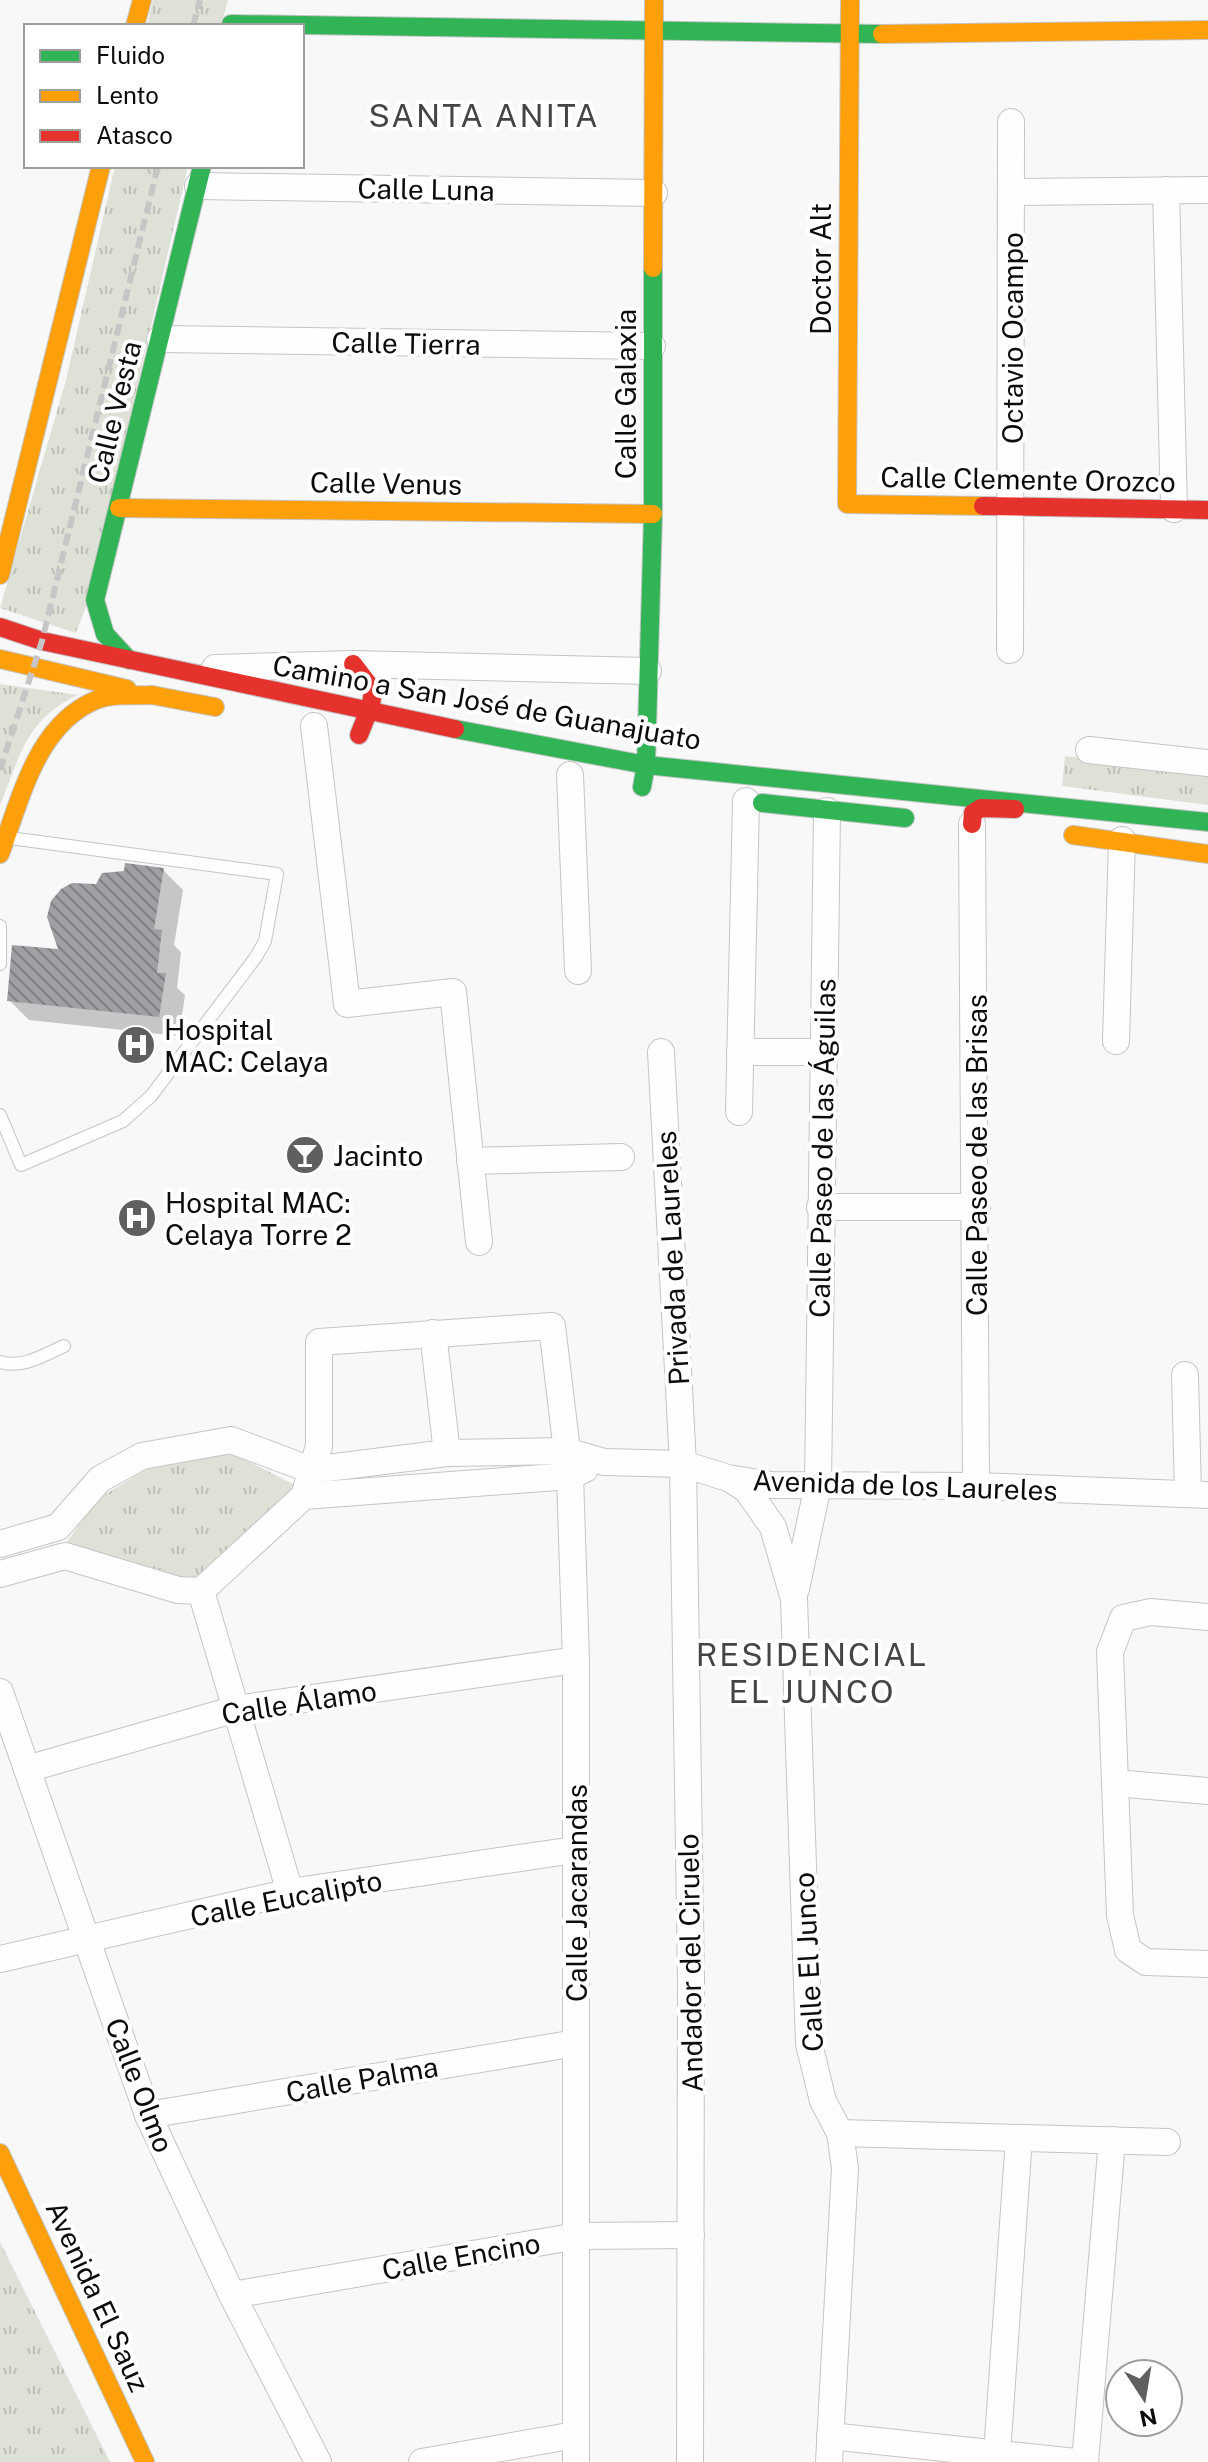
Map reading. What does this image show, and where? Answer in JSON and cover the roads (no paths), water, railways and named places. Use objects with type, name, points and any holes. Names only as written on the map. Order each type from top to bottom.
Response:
[{"type":"main road","points":[[136,24],[142,0]]},
{"type":"main road","points":[[231,24],[239,0]]},
{"type":"main road","name":"Calle Galaxia","points":[[642,787],[646,765],[653,514],[654,0]]},
{"type":"main road","name":"Doctor Alt","points":[[847,504],[850,0]]},
{"type":"main road","points":[[304,26],[850,34],[1208,30]]},
{"type":"main road","points":[[0,575],[101,168]]},
{"type":"main road","name":"Calle Vesta","points":[[129,660],[108,641],[96,622],[95,600],[200,176]]},
{"type":"main road","name":"Calle Clemente Orozco","points":[[847,504],[1208,510]]},
{"type":"main road","name":"Calle Venus","points":[[119,508],[653,514]]},
{"type":"main road","name":"Camino a San José de Guanajuato","points":[[0,627],[166,669],[367,713],[646,765],[1208,822]]},
{"type":"main road","points":[[0,659],[32,669],[240,712]]},
{"type":"main road","points":[[337,731],[367,713],[375,699],[375,688],[353,664]]},
{"type":"main road","points":[[3,846],[44,742],[74,712],[98,699],[152,695]]},
{"type":"main road","points":[[739,800],[922,820]]},
{"type":"main road","points":[[963,823],[973,813],[994,806],[1125,821],[1147,815]]},
{"type":"main road","points":[[963,823],[1002,827]]},
{"type":"main road","points":[[1047,832],[1208,854]]},
{"type":"main road","name":"Avenida El Sauz","points":[[0,2153],[145,2462]]},
{"type":"street","name":"Octavio Ocampo","points":[[1010,650],[1011,122]]},
{"type":"street","name":"Calle Luna","points":[[200,176],[654,193]]},
{"type":"street","points":[[1166,190],[1174,509]]},
{"type":"street","points":[[1012,192],[1208,190]]},
{"type":"street","name":"Calle Tierra","points":[[160,339],[652,346]]},
{"type":"street","points":[[166,669],[353,664],[648,671]]},
{"type":"street","points":[[337,731],[347,1004],[453,992],[479,1242]]},
{"type":"street","points":[[1089,750],[1208,763]]},
{"type":"street","points":[[569,775],[578,971]]},
{"type":"street","points":[[739,800],[739,1112]]},
{"type":"street","name":"Calle Paseo de las Águilas","points":[[818,1485],[827,811]]},
{"type":"street","name":"Calle Paseo de las Brisas","points":[[963,823],[977,1207],[976,1486]]},
{"type":"street","points":[[1116,1041],[1122,840]]},
{"type":"street","name":"Privada de Laureles","points":[[661,1052],[683,1464]]},
{"type":"street","points":[[740,1052],[823,1052]]},
{"type":"street","points":[[470,1161],[621,1157]]},
{"type":"street","points":[[820,1207],[977,1207]]},
{"type":"street","name":"Calle Jacarandas","points":[[433,1333],[552,1326],[568,1463],[576,1660],[576,2462]]},
{"type":"street","points":[[0,1574],[65,1556],[178,1590],[201,1591],[304,1496],[319,1446],[319,1342],[433,1333],[447,1453]]},
{"type":"street","points":[[1185,1375],[1198,1494]]},
{"type":"street","name":"Avenida de los Laureles","points":[[0,1544],[58,1527],[100,1479],[142,1456],[231,1440],[311,1470],[447,1453],[568,1463]]},
{"type":"street","name":"Avenida de los Laureles","points":[[304,1496],[568,1463],[604,1462],[683,1464],[728,1478],[771,1485],[976,1486],[1198,1494]]},
{"type":"street","name":"Andador del Ciruelo","points":[[683,1464],[691,2235],[690,2462]]},
{"type":"street","name":"Calle El Junco","points":[[728,1478],[747,1490],[773,1527],[794,1599]]},
{"type":"street","name":"Calle El Junco","points":[[818,1485],[794,1599],[809,2044],[823,2101],[840,2133],[845,2168],[830,2449]]},
{"type":"street","points":[[201,1591],[290,1892]]},
{"type":"street","points":[[1208,1617],[1151,1612],[1123,1618],[1110,1652],[1120,1915],[1128,1950],[1146,1962],[1208,1964]]},
{"type":"street","name":"Calle Álamo","points":[[27,1769],[236,1709],[576,1660]]},
{"type":"street","name":"Calle Olmo","points":[[0,1692],[148,2115],[232,2295],[318,2462]]},
{"type":"street","points":[[1115,1783],[1208,1791]]},
{"type":"street","name":"Calle Eucalipto","points":[[0,1959],[290,1892],[574,1850]]},
{"type":"street","name":"Calle Palma","points":[[148,2115],[576,2043]]},
{"type":"street","points":[[840,2133],[1167,2142]]},
{"type":"street","points":[[997,2454],[1019,2138]]},
{"type":"street","points":[[1085,2462],[1112,2140]]},
{"type":"street","name":"Calle Encino","points":[[232,2295],[578,2236],[691,2235]]},
{"type":"street","points":[[422,2462],[575,2435]]},
{"type":"street","points":[[830,2449],[997,2454],[1076,2462]]},
{"type":"lane","points":[[0,1115],[21,1165],[123,1121],[151,1096],[256,957],[265,941],[277,874],[3,846]]},
{"type":"lane","points":[[0,926],[0,964]]},
{"type":"lane","points":[[0,1362],[13,1365],[64,1346]]},
{"type":"railway","points":[[194,24],[200,0]]},
{"type":"railway","points":[[0,770],[42,641],[158,168]]},
{"type":"place","name":"Hospital MAC: Celaya","points":[[136,1045]]},
{"type":"place","name":"Jacinto","points":[[305,1155]]},
{"type":"place","name":"Hospital MAC: Celaya Torre 2","points":[[137,1218]]},
{"type":"district","name":"SANTA ANITA","points":[[484,115]]},
{"type":"district","name":"RESIDENCIAL EL JUNCO","points":[[812,1672]]}]
